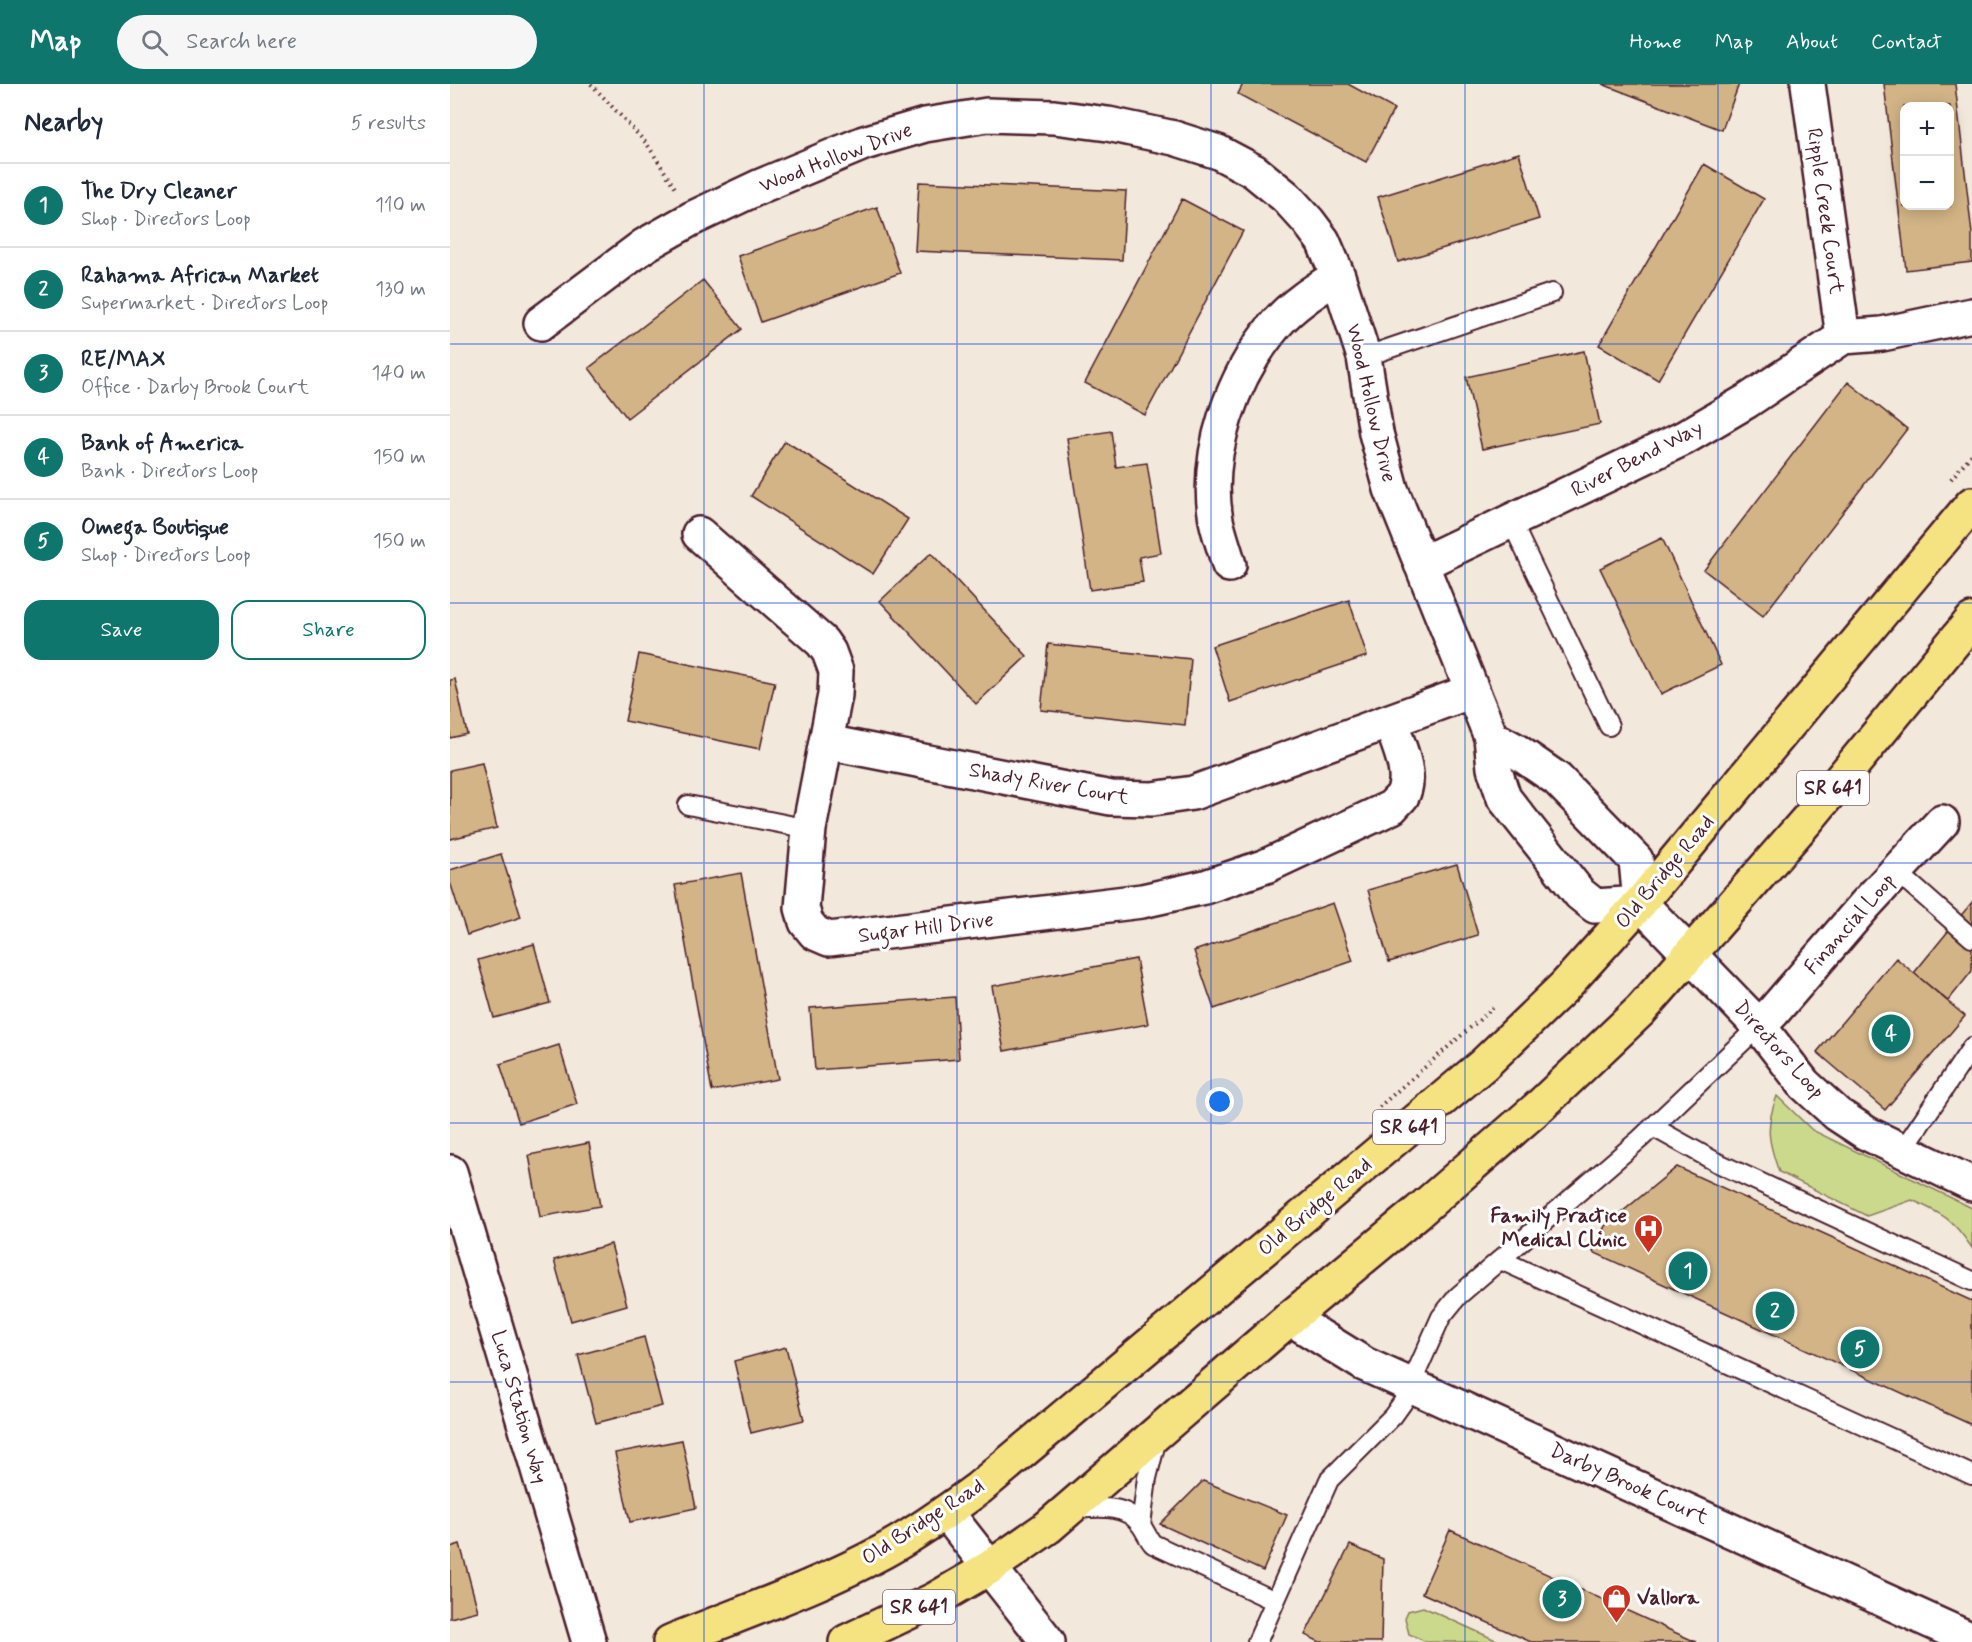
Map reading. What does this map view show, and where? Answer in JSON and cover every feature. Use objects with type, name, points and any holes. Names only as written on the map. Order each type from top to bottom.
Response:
[{"type":"main road","name":"Old Bridge Road","points":[[670,1642],[848,1569],[886,1550],[946,1512],[979,1488],[1483,1065],[1564,987],[1640,903],[1972,504]]},
{"type":"main road","name":"SR 641","points":[[846,1642],[934,1600],[989,1568],[1048,1527],[1540,1105],[1641,1010],[1808,819],[1972,620]]},
{"type":"street","name":"Ripple Creek Court","points":[[1808,84],[1843,337]]},
{"type":"street","name":"Wood Hollow Drive","points":[[541,324],[645,245],[691,219],[761,186],[864,143],[925,125],[987,115],[1054,117],[1108,123],[1174,138],[1218,152],[1254,171],[1286,197],[1323,241],[1338,276],[1364,357],[1376,433],[1391,489],[1491,737],[1494,768],[1504,798],[1580,894],[1595,906],[1640,903]]},
{"type":"street","points":[[1229,565],[1216,520],[1214,482],[1219,440],[1232,399],[1254,354],[1277,323],[1306,297],[1338,276]]},
{"type":"street","points":[[1843,337],[1882,334],[1972,315]]},
{"type":"street","name":"River Bend Way","points":[[1421,564],[1684,438],[1843,337]]},
{"type":"street","name":"Sugar Hill Drive","points":[[699,534],[822,642],[829,652],[836,671],[836,695],[809,829],[802,908],[806,922],[815,933],[829,939],[1142,901],[1205,886],[1266,866],[1392,807],[1402,795],[1407,780],[1390,721]]},
{"type":"street","name":"Shady River Court","points":[[826,742],[1111,798],[1152,799],[1193,793],[1472,691]]},
{"type":"street","points":[[1491,737],[1515,750],[1557,779],[1636,860],[1640,903],[1690,954]]},
{"type":"street","name":"Financial Loop","points":[[1759,1026],[1942,822]]},
{"type":"street","name":"Directors Loop","points":[[1690,954],[1759,1026],[1804,1084],[1837,1114],[1866,1133],[1972,1184]]},
{"type":"street","name":"Luca Station Way","points":[[450,1172],[589,1642]]},
{"type":"street","name":"Darby Brook Court","points":[[1290,1318],[1364,1364],[1972,1640]]},
{"type":"street","points":[[946,1512],[1048,1642]]},
{"type":"lane","points":[[1364,357],[1552,293]]},
{"type":"lane","points":[[1511,521],[1608,726]]},
{"type":"lane","points":[[688,805],[809,829]]},
{"type":"lane","points":[[1896,871],[1972,938]]},
{"type":"lane","points":[[1257,1642],[1329,1480],[1393,1416],[1412,1386],[1441,1317],[1458,1296],[1653,1127],[1759,1026]]},
{"type":"lane","points":[[1902,1151],[1972,1047]]},
{"type":"lane","points":[[1653,1127],[1716,1162],[1972,1281]]},
{"type":"lane","points":[[1501,1260],[1972,1475]]},
{"type":"lane","points":[[1158,1433],[1147,1478],[1141,1525],[1145,1536],[1153,1544],[1275,1601]]},
{"type":"lane","points":[[1069,1509],[1109,1508],[1128,1513],[1141,1525]]},
{"type":"path","points":[[591,84],[647,144],[672,181],[691,219]]},
{"type":"path","points":[[1371,1114],[1499,1002]]},
{"type":"green space","points":[[1777,1096],[1812,1130],[1972,1208],[1972,1248],[1959,1230],[1946,1218],[1912,1200],[1867,1216],[1779,1172],[1769,1134],[1769,1125]]},
{"type":"green space","points":[[1423,1607],[1500,1642],[1427,1642],[1409,1634],[1405,1618],[1408,1611]]},
{"type":"building","points":[[1243,84],[1348,84],[1394,109],[1366,162],[1238,94]]},
{"type":"building","points":[[1602,84],[1739,84],[1722,130]]},
{"type":"building","points":[[1884,84],[1955,84],[1972,234],[1972,262],[1906,270]]},
{"type":"building","points":[[1519,153],[1539,219],[1398,262],[1378,197]]},
{"type":"building","points":[[1704,164],[1764,199],[1658,380],[1599,345]]},
{"type":"building","points":[[919,182],[1126,191],[1122,260],[915,251]]},
{"type":"building","points":[[1182,199],[1243,231],[1145,415],[1085,383]]},
{"type":"building","points":[[877,207],[900,273],[761,322],[738,256]]},
{"type":"building","points":[[703,280],[742,329],[627,418],[589,368]]},
{"type":"building","points":[[1584,351],[1600,424],[1482,449],[1466,377]]},
{"type":"building","points":[[1848,382],[1907,429],[1763,616],[1704,570]]},
{"type":"building","points":[[1111,431],[1116,467],[1147,463],[1161,553],[1139,557],[1143,582],[1090,590],[1067,438]]},
{"type":"building","points":[[785,441],[908,519],[873,574],[751,496]]},
{"type":"building","points":[[1662,538],[1721,665],[1661,694],[1600,568]]},
{"type":"building","points":[[931,553],[1027,656],[976,704],[880,601]]},
{"type":"building","points":[[1349,600],[1367,656],[1230,702],[1212,646]]},
{"type":"building","points":[[1048,644],[1191,659],[1185,725],[1041,710]]},
{"type":"building","points":[[639,654],[775,682],[760,749],[625,721]]},
{"type":"building","points":[[455,679],[467,734],[450,738],[450,680]]},
{"type":"building","points":[[482,763],[497,828],[450,839],[450,770]]},
{"type":"building","points":[[501,854],[521,917],[467,935],[450,882],[450,870]]},
{"type":"building","points":[[1457,864],[1478,935],[1389,962],[1368,890]]},
{"type":"building","points":[[741,873],[778,1079],[712,1091],[675,885]]},
{"type":"building","points":[[1972,902],[1972,971],[1948,1001],[1914,973]]},
{"type":"building","points":[[1333,903],[1353,961],[1214,1009],[1194,951]]},
{"type":"building","points":[[534,944],[550,1003],[494,1018],[478,960]]},
{"type":"building","points":[[1896,958],[1965,1016],[1885,1110],[1817,1052]]},
{"type":"building","points":[[1136,959],[1148,1024],[1004,1051],[992,986]]},
{"type":"building","points":[[955,997],[959,1059],[815,1070],[810,1008]]},
{"type":"building","points":[[559,1045],[577,1104],[519,1123],[500,1064]]},
{"type":"building","points":[[589,1143],[600,1206],[540,1217],[529,1155]]},
{"type":"building","points":[[1677,1167],[1972,1301],[1972,1425],[1593,1252],[1605,1226]]},
{"type":"building","points":[[611,1244],[627,1305],[571,1321],[554,1260]]},
{"type":"building","points":[[644,1337],[662,1406],[596,1423],[578,1355]]},
{"type":"building","points":[[786,1347],[804,1420],[751,1433],[734,1361]]},
{"type":"building","points":[[682,1440],[696,1508],[630,1522],[615,1453]]},
{"type":"building","points":[[1203,1481],[1287,1515],[1263,1571],[1160,1524]]},
{"type":"building","points":[[1450,1530],[1696,1642],[1531,1642],[1422,1593]]},
{"type":"building","points":[[460,1544],[478,1611],[450,1618],[450,1547]]},
{"type":"building","points":[[1350,1545],[1383,1559],[1381,1642],[1320,1642],[1305,1635]]},
{"type":"place","name":"Bank of America","points":[[1891,1034]]},
{"type":"place","name":"Family Practice Medical Clinic","points":[[1648,1254]]},
{"type":"place","name":"The Dry Cleaner","points":[[1688,1271]]},
{"type":"place","name":"Rahama African Market","points":[[1775,1311]]},
{"type":"place","name":"Omega Boutique","points":[[1860,1349]]},
{"type":"place","name":"RE/MAX","points":[[1562,1599]]},
{"type":"place","name":"Vallora","points":[[1616,1624]]}]
